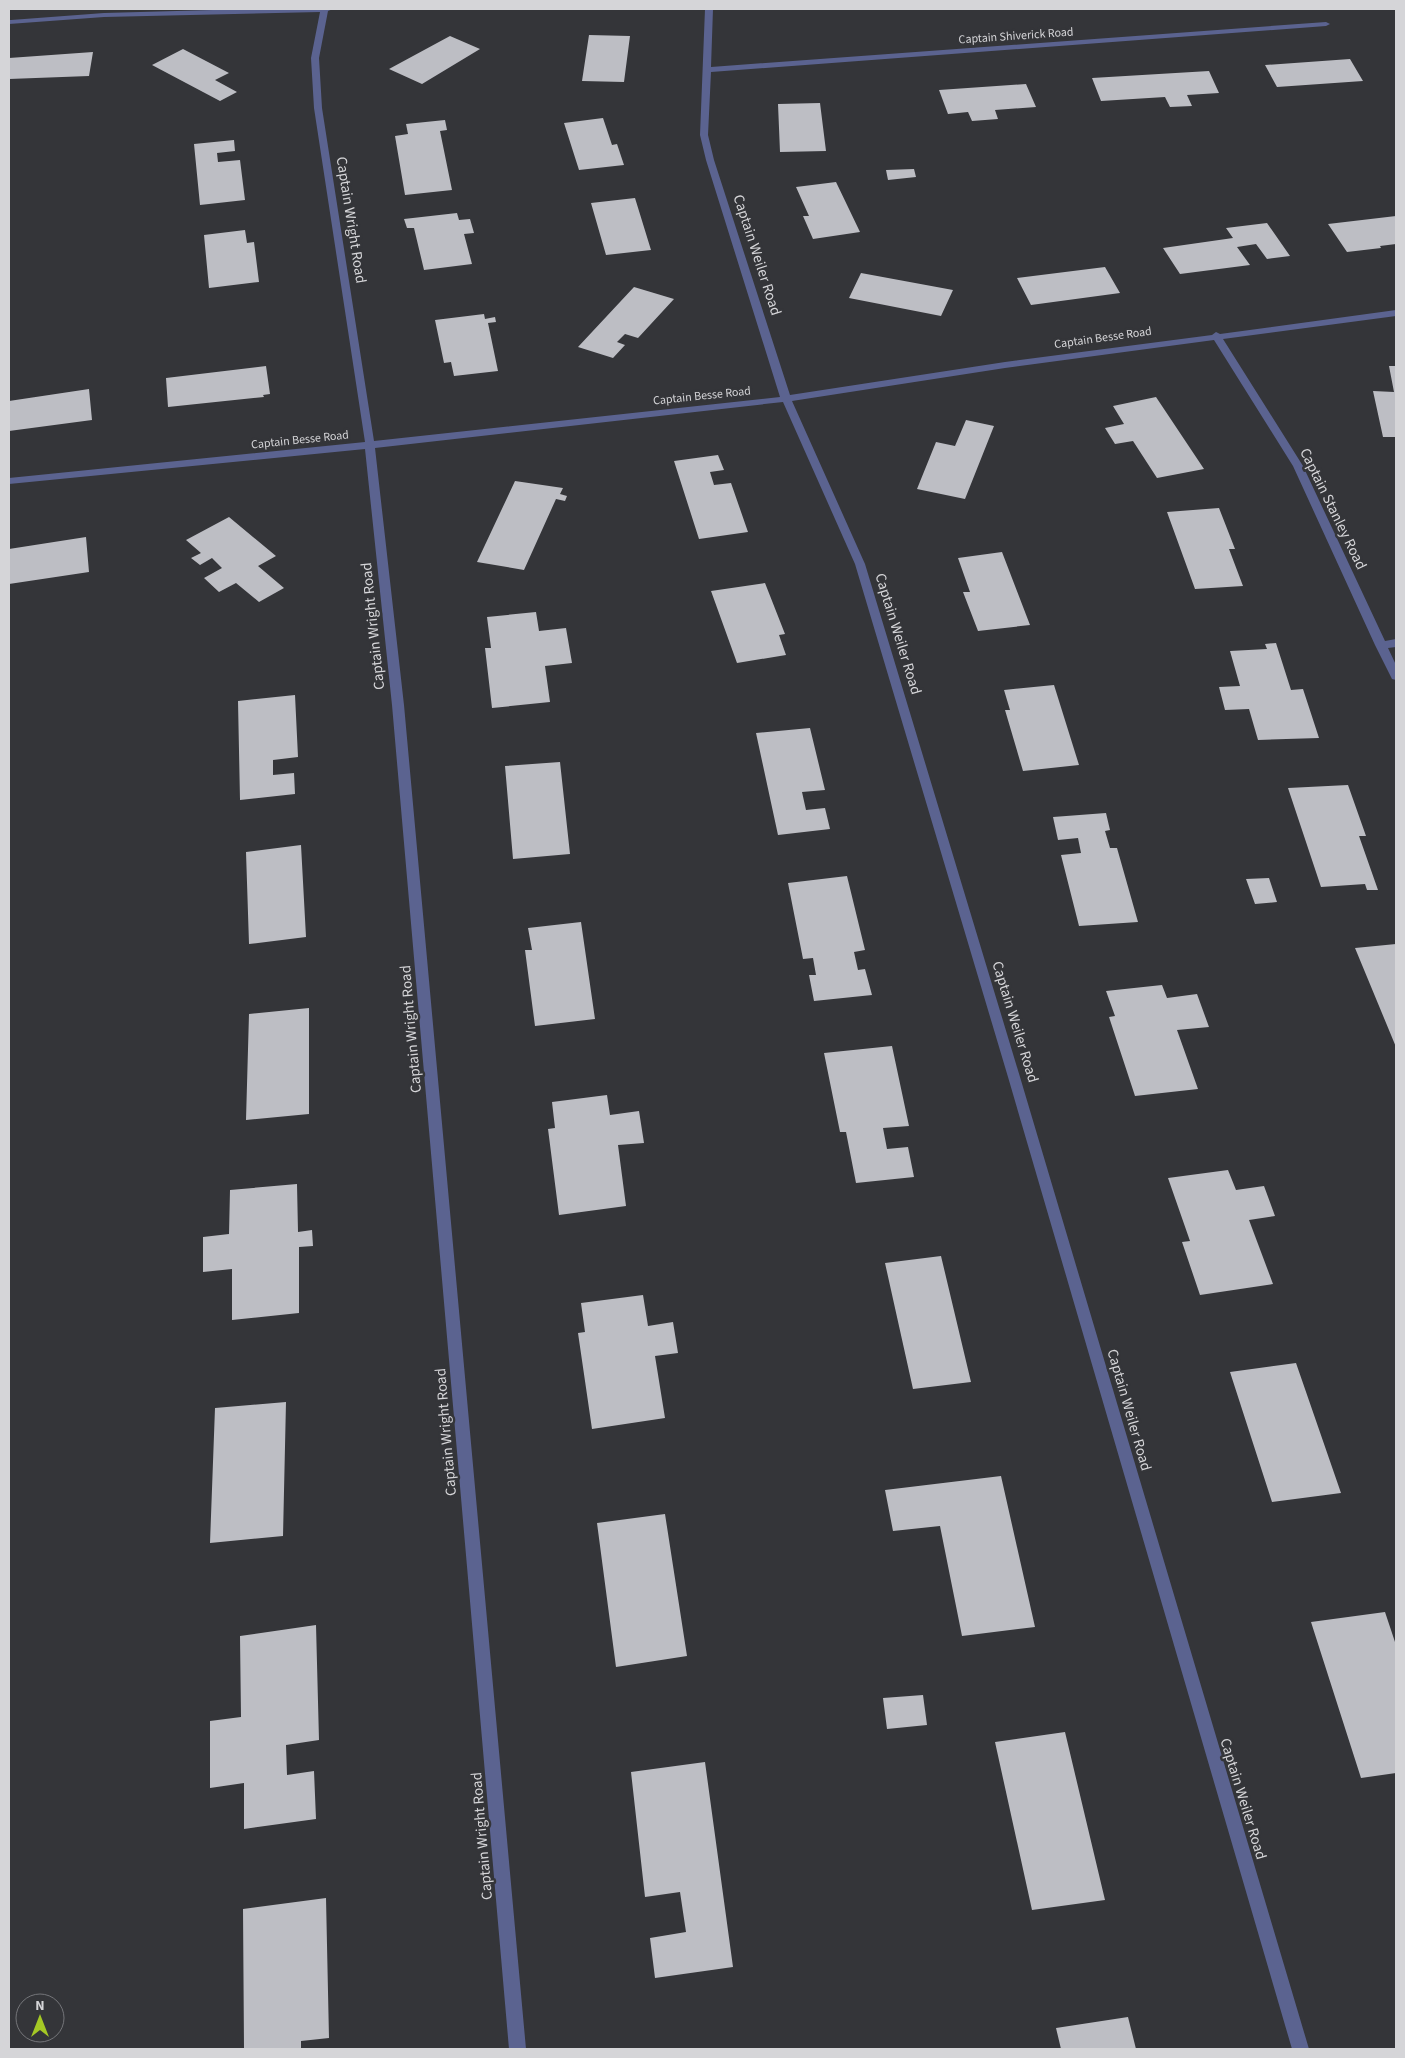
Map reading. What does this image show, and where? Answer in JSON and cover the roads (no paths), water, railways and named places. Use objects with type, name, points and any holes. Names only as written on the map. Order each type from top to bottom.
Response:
[{"type":"street","name":"Captain Wright Road","points":[[324,9],[315,58],[318,108],[370,445],[401,734],[517,2049]]},
{"type":"street","points":[[11,22],[104,16],[329,9]]},
{"type":"street","name":"Captain Weiler Road","points":[[709,9],[704,135],[786,399],[860,564],[1017,1087],[1301,2049]]},
{"type":"street","name":"Captain Shiverick Road","points":[[708,70],[1326,24]]},
{"type":"street","name":"Captain Besse Road","points":[[9,481],[370,445],[786,399],[1216,335],[1396,313]]},
{"type":"street","name":"Captain Stanley Road","points":[[1216,335],[1298,466],[1396,676]]},
{"type":"street","points":[[1380,645],[1396,643]]}]
